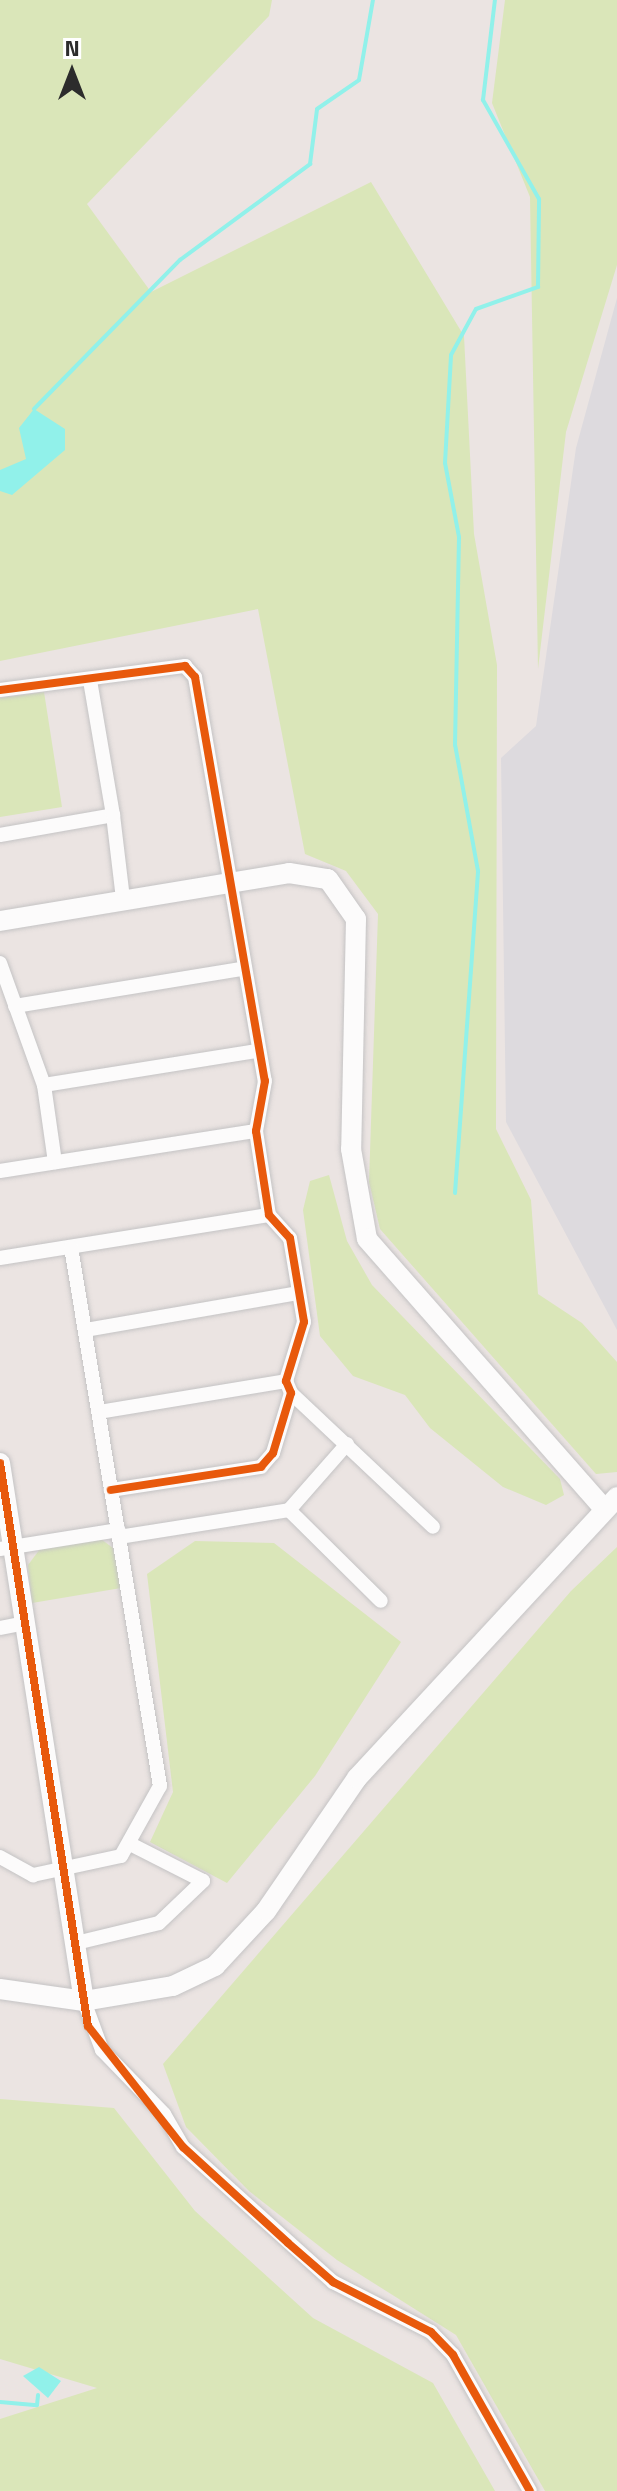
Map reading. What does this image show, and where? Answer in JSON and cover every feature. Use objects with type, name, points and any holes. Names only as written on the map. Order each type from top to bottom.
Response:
[{"type":"street","points":[[0,690],[90,681],[185,666],[195,677],[241,969],[265,1081],[256,1131],[269,1215],[290,1238],[304,1322],[273,1453],[261,1467],[111,1490]]},
{"type":"street","points":[[90,681],[113,815],[123,899]]},
{"type":"street","points":[[0,835],[113,815]]},
{"type":"street","points":[[0,921],[123,899],[311,872],[328,879],[351,907],[351,1149],[367,1239],[610,1503],[357,1778],[242,1943],[215,1966],[173,1986],[84,2001],[0,1989]]},
{"type":"street","points":[[0,963],[44,1085],[55,1162]]},
{"type":"street","points":[[15,1006],[241,969]]},
{"type":"street","points":[[44,1085],[257,1051]]},
{"type":"street","points":[[0,1171],[256,1131]]},
{"type":"street","points":[[0,1258],[269,1215]]},
{"type":"street","points":[[1,1862],[33,1875],[121,1856],[132,1845],[160,1786],[71,1247]]},
{"type":"street","points":[[86,1330],[298,1293]]},
{"type":"street","points":[[99,1412],[288,1387]]},
{"type":"street","points":[[288,1387],[433,1527]]},
{"type":"street","points":[[6,1548],[289,1510],[347,1444]]},
{"type":"street","points":[[0,1463],[6,1548],[26,1623],[84,2001],[102,2050],[164,2114],[183,2147],[333,2282],[431,2332],[453,2355],[530,2491]]},
{"type":"street","points":[[289,1510],[381,1601]]},
{"type":"street","points":[[0,1628],[26,1623]]},
{"type":"street","points":[[76,1943],[159,1923],[203,1881],[132,1845]]},
{"type":"shaded area","points":[[617,298],[617,1330],[506,1122],[501,758],[536,726],[576,448]]},
{"type":"green space","points":[[0,0],[272,0],[269,16],[87,204],[151,292],[371,182],[464,336],[474,534],[497,665],[496,1129],[531,1200],[538,1294],[582,1323],[617,1362],[617,1472],[596,1474],[380,1229],[369,1182],[378,914],[346,871],[305,854],[258,609],[0,661]]},
{"type":"green space","points":[[505,0],[617,0],[617,265],[566,432],[538,669],[530,197],[492,103]]},
{"type":"green space","points":[[44,692],[62,807],[0,817],[0,698]]},
{"type":"green space","points":[[329,1175],[347,1241],[372,1285],[560,1479],[564,1495],[546,1505],[503,1487],[430,1428],[405,1395],[353,1376],[320,1336],[303,1210],[310,1181]]},
{"type":"green space","points":[[101,1539],[113,1548],[121,1588],[32,1603],[28,1565],[40,1549]]},
{"type":"green space","points":[[195,1541],[274,1543],[401,1642],[315,1776],[227,1883],[150,1842],[173,1792],[147,1574]]},
{"type":"green space","points":[[617,1547],[617,2491],[545,2491],[456,2335],[337,2260],[249,2191],[186,2127],[163,2064],[571,1591]]},
{"type":"green space","points":[[0,2099],[114,2108],[195,2211],[313,2318],[433,2383],[495,2491],[0,2491],[0,2419],[97,2388],[0,2359]]},
{"type":"water","points":[[34,409],[65,429],[65,450],[12,495],[0,491],[0,470],[26,459],[19,428]]},
{"type":"water","points":[[39,2367],[61,2381],[48,2398],[23,2376]]},
{"type":"waterway","points":[[34,409],[180,260],[310,164],[317,109],[359,80],[373,0]]},
{"type":"waterway","points":[[455,1193],[478,871],[455,745],[459,537],[445,463],[451,355],[476,309],[538,287],[539,199],[483,100],[495,0]]},
{"type":"waterway","points":[[0,2402],[37,2405],[38,2395]]},
{"type":"cycle path","points":[[0,690],[185,666],[195,677],[265,1081],[256,1131],[269,1215],[290,1238],[304,1322],[286,1381],[291,1393],[273,1453],[261,1467],[111,1490]]},
{"type":"cycle path","points":[[0,1463],[88,2026],[183,2147],[288,2243],[333,2282],[431,2332],[453,2355],[530,2491]]}]
